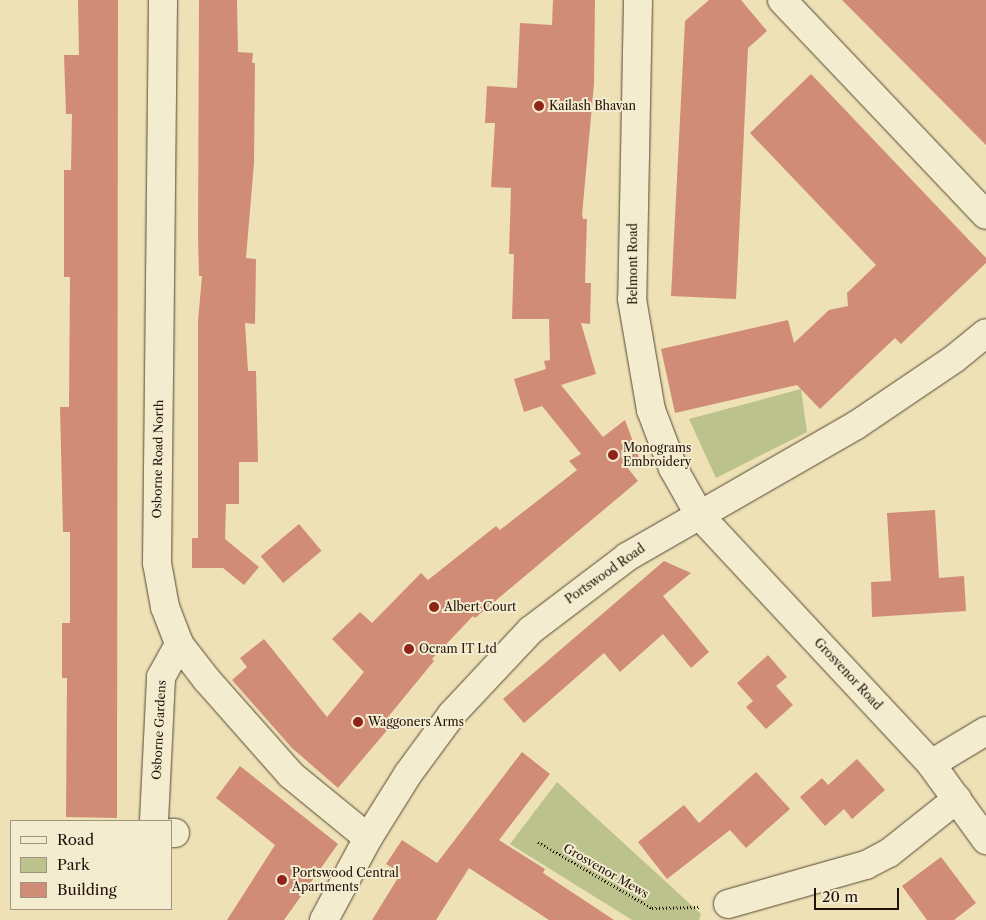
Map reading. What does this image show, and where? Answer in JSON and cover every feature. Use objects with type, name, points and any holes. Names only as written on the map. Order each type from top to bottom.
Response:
[{"type":"street","name":"Osborne Road North","points":[[163,0],[157,563],[165,607],[179,644],[291,775],[368,838]]},
{"type":"street","name":"Belmont Road","points":[[638,0],[632,299],[651,410],[673,468],[700,516]]},
{"type":"street","points":[[782,0],[986,215]]},
{"type":"street","name":"Portswood Road","points":[[324,920],[368,838],[452,714],[524,637],[592,581],[661,536],[700,516],[855,426],[954,359],[986,333]]},
{"type":"street","name":"Grosvenor Road","points":[[700,516],[931,764],[986,840]]},
{"type":"street","name":"Osborne Gardens","points":[[167,820],[161,677],[179,644]]},
{"type":"street","points":[[931,764],[986,731]]},
{"type":"street","points":[[728,904],[866,865],[889,853],[958,799]]},
{"type":"path","name":"Grosvenor Mews","points":[[538,842],[652,908],[728,904]]},
{"type":"green space","points":[[801,389],[807,432],[716,478],[689,419]]},
{"type":"green space","points":[[557,782],[701,914],[699,920],[632,920],[510,844]]},
{"type":"building","points":[[78,0],[118,0],[117,818],[66,817],[67,678],[62,678],[62,623],[70,623],[70,532],[63,532],[60,407],[69,407],[70,277],[64,277],[64,170],[71,170],[72,114],[66,114],[64,55],[79,55]]},
{"type":"building","points":[[199,0],[237,0],[238,52],[253,53],[252,63],[255,63],[254,163],[246,258],[256,259],[255,324],[245,323],[248,371],[256,371],[258,462],[239,462],[239,504],[226,504],[225,539],[259,567],[244,585],[223,568],[192,568],[192,538],[198,538],[198,321],[202,276],[199,276],[198,235]]},
{"type":"building","points":[[553,0],[595,0],[594,84],[582,215],[583,219],[587,219],[585,283],[591,283],[590,324],[581,323],[596,374],[561,385],[603,437],[625,420],[639,458],[627,467],[638,481],[475,618],[473,616],[432,659],[434,661],[383,723],[389,728],[338,788],[292,748],[232,680],[247,667],[240,658],[264,639],[327,717],[364,672],[332,639],[360,612],[372,623],[421,573],[428,580],[496,526],[500,530],[577,470],[569,461],[581,454],[542,406],[524,412],[514,379],[546,369],[544,361],[550,360],[549,319],[512,319],[514,254],[509,254],[511,188],[491,187],[495,123],[485,123],[487,86],[517,88],[520,23],[552,25]]},
{"type":"building","points":[[709,0],[741,0],[767,31],[748,48],[736,299],[671,296],[685,21]]},
{"type":"building","points":[[842,0],[986,0],[986,145]]},
{"type":"building","points":[[811,74],[986,258],[986,263],[901,344],[895,338],[820,409],[797,385],[675,413],[661,349],[788,320],[794,343],[829,310],[848,306],[847,293],[876,265],[750,133]]},
{"type":"building","points":[[935,510],[939,578],[964,576],[966,611],[872,617],[871,582],[891,581],[887,513]]},
{"type":"building","points":[[299,524],[321,551],[283,583],[261,556]]},
{"type":"building","points":[[664,561],[691,573],[663,596],[709,652],[691,668],[663,634],[620,672],[604,653],[524,723],[503,699]]},
{"type":"building","points":[[768,655],[787,677],[776,686],[793,705],[766,729],[746,707],[753,701],[737,683]]},
{"type":"building","points":[[522,752],[550,774],[499,840],[545,869],[543,873],[614,920],[549,920],[469,868],[436,920],[372,920],[401,873],[386,864],[402,840],[437,863]]},
{"type":"building","points":[[857,759],[885,790],[852,819],[844,809],[825,826],[800,797],[822,778],[828,785]]},
{"type":"building","points":[[240,766],[338,844],[284,920],[227,920],[275,845],[216,798]]},
{"type":"building","points":[[756,772],[790,809],[746,848],[730,830],[667,879],[638,842],[684,805],[699,823]]},
{"type":"building","points":[[941,857],[976,903],[954,920],[927,920],[902,886]]},
{"type":"place","name":"Kailash Bhavan","points":[[539,106]]},
{"type":"place","name":"Monograms Embroidery","points":[[613,455]]},
{"type":"place","name":"Albert Court","points":[[434,607]]},
{"type":"place","name":"Ocram IT Ltd","points":[[409,649]]},
{"type":"place","name":"Waggoners Arms","points":[[358,722]]},
{"type":"place","name":"Portswood Central Apartments","points":[[282,880]]}]
